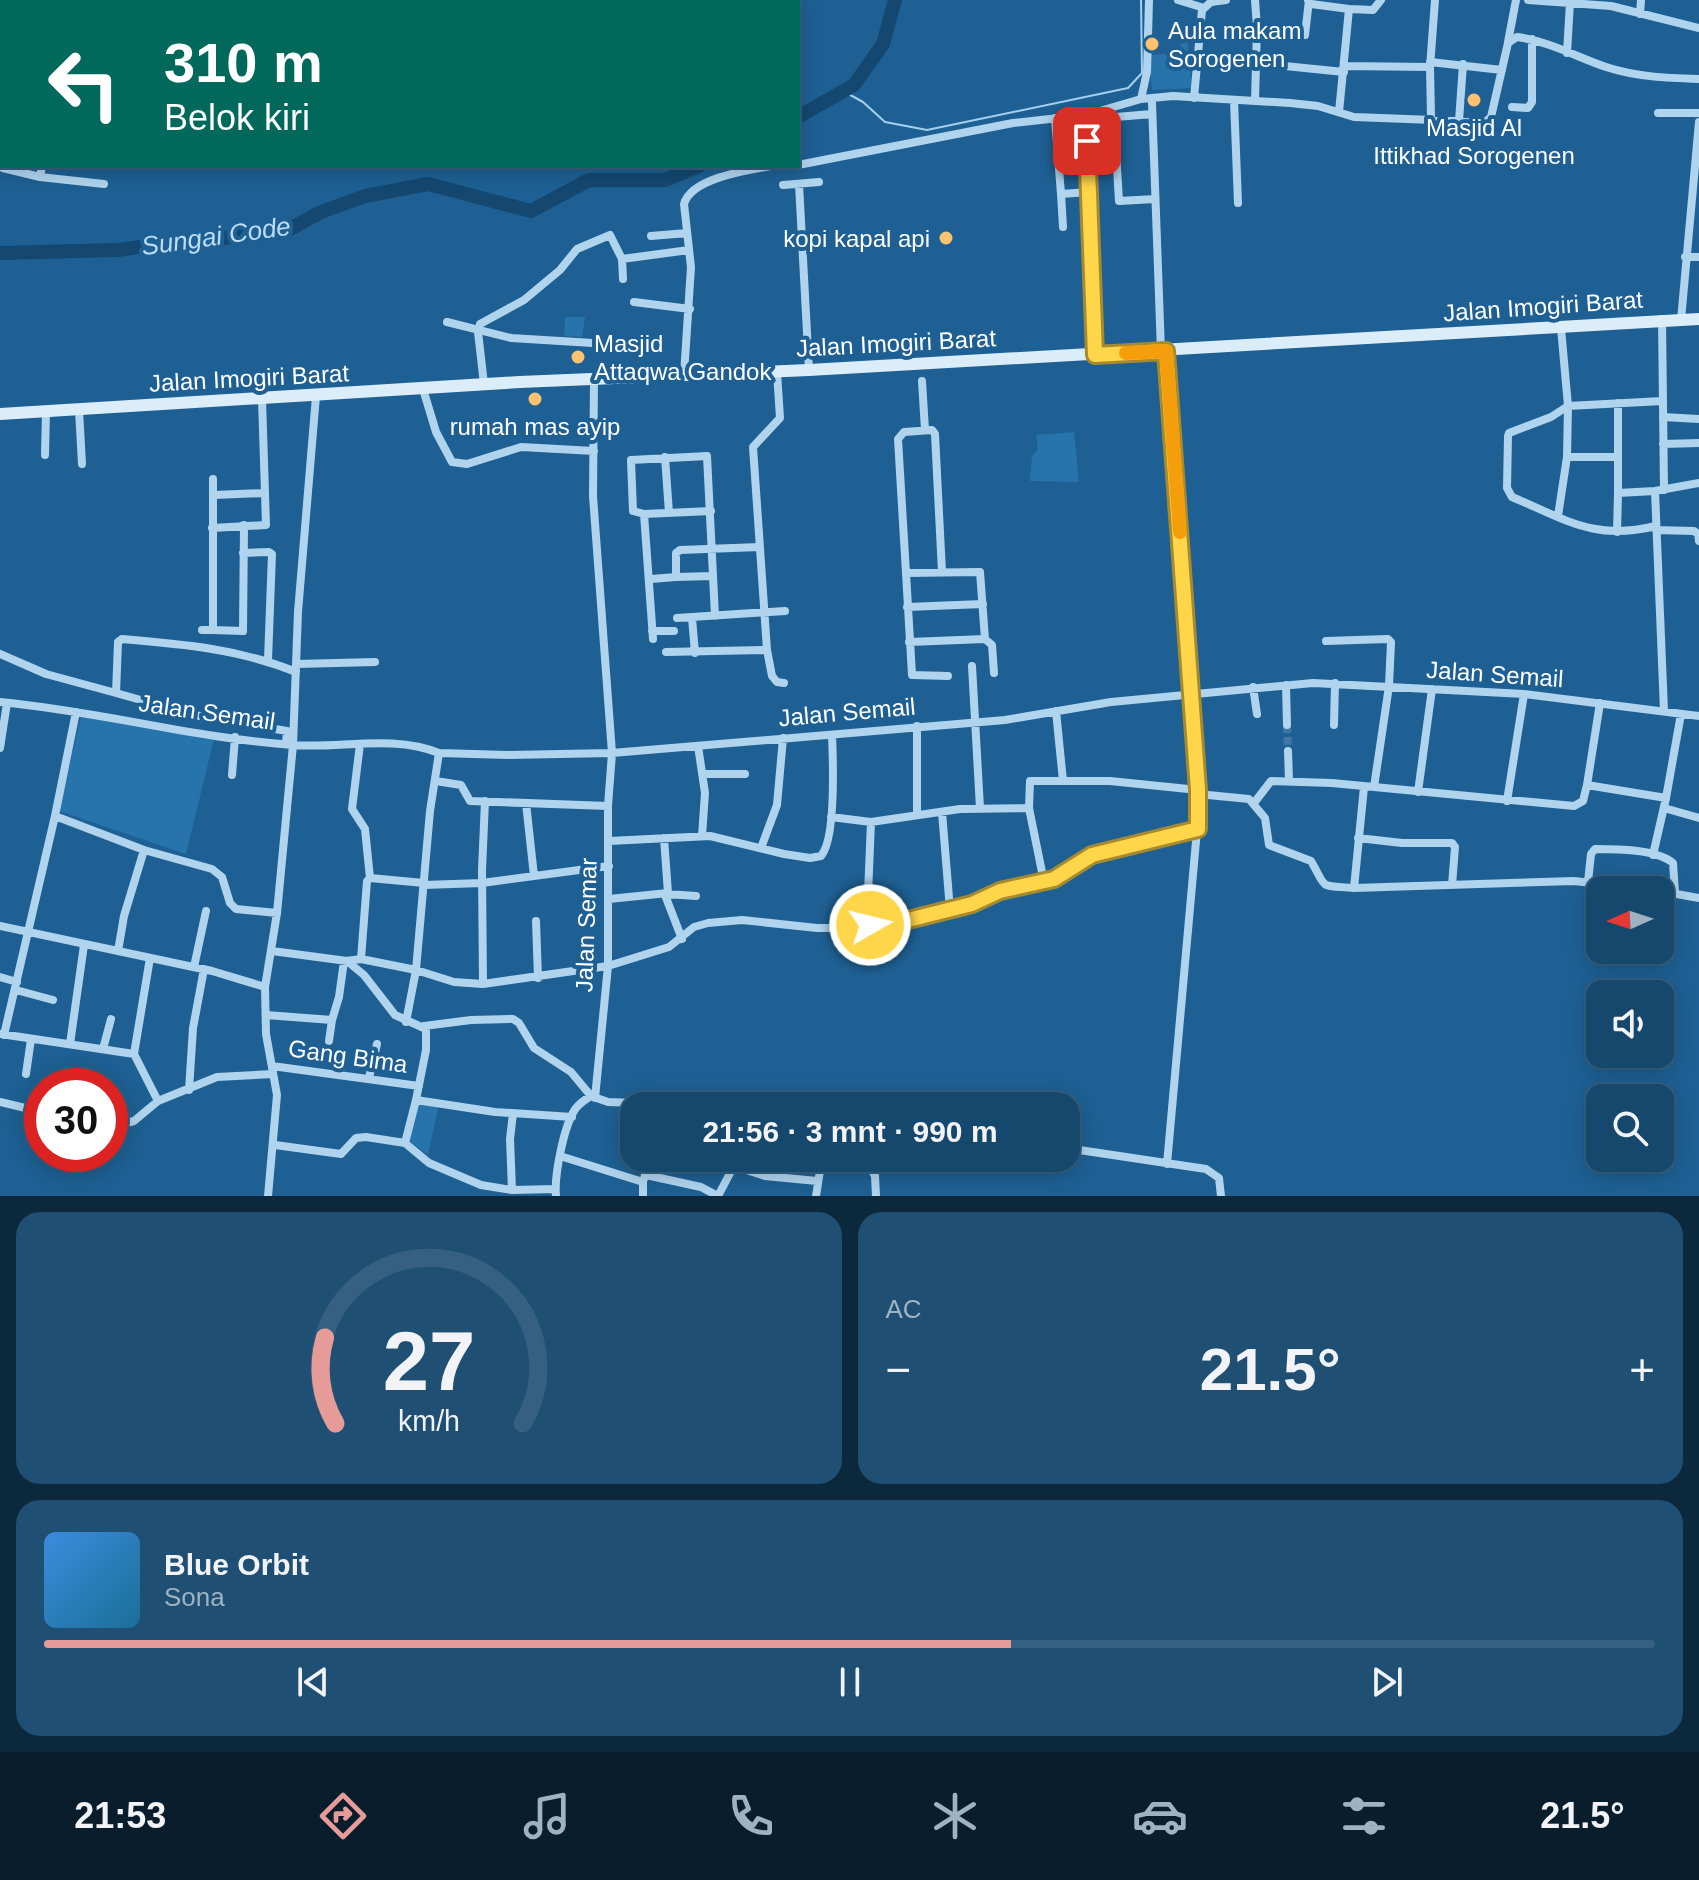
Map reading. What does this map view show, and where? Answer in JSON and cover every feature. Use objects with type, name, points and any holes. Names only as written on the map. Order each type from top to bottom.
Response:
[{"type":"main road","name":"Jalan Imogiri Barat","points":[[0,414],[684,375],[809,370],[921,374],[1095,355],[1699,319]]},
{"type":"street","points":[[1141,99],[1147,72],[1149,0]]},
{"type":"street","points":[[1178,0],[1204,8]]},
{"type":"street","points":[[1194,98],[1204,8],[1214,1],[1226,0]]},
{"type":"street","points":[[1255,0],[1255,101]]},
{"type":"street","points":[[1308,0],[1311,4],[1373,10],[1379,1]]},
{"type":"street","points":[[1305,35],[1308,0]]},
{"type":"street","points":[[1431,118],[1430,64],[1435,0]]},
{"type":"street","points":[[800,165],[1013,123],[1086,115],[1141,99],[1255,101],[1318,106],[1354,117],[1485,122],[1490,119],[1516,0]]},
{"type":"street","points":[[1528,0],[1611,3],[1640,14],[1699,28]]},
{"type":"street","points":[[1640,14],[1641,0]]},
{"type":"street","points":[[1567,53],[1570,2]]},
{"type":"street","points":[[1339,112],[1349,9]]},
{"type":"street","points":[[1508,43],[1517,37],[1532,39],[1648,78],[1699,79]]},
{"type":"street","points":[[1512,107],[1528,108],[1532,105],[1532,39]]},
{"type":"street","points":[[1255,63],[1344,69],[1463,64],[1502,70]]},
{"type":"street","points":[[1459,121],[1463,64]]},
{"type":"street","points":[[1234,100],[1238,203]]},
{"type":"street","points":[[1152,103],[1163,351],[1198,790],[1198,829],[1167,1164]]},
{"type":"street","points":[[1658,113],[1699,113]]},
{"type":"street","points":[[1152,114],[1114,119],[1119,201],[1155,199]]},
{"type":"street","points":[[1086,115],[1095,355]]},
{"type":"street","points":[[1055,118],[1063,227]]},
{"type":"street","points":[[1681,320],[1699,122]]},
{"type":"street","points":[[3,168],[40,177],[104,184]]},
{"type":"street","points":[[40,177],[42,168]]},
{"type":"street","points":[[684,375],[690,309],[684,204],[689,193],[722,177],[762,168]]},
{"type":"street","points":[[783,185],[819,182]]},
{"type":"street","points":[[799,184],[809,370]]},
{"type":"street","points":[[1061,194],[1089,192]]},
{"type":"street","points":[[651,236],[687,233]]},
{"type":"street","points":[[484,384],[478,332],[480,324],[524,300],[560,270],[577,249],[608,234],[622,259],[623,279]]},
{"type":"street","points":[[622,259],[689,250]]},
{"type":"street","points":[[1685,257],[1699,257]]},
{"type":"street","points":[[634,302],[690,309]]},
{"type":"street","points":[[1662,319],[1663,444],[1656,528],[1664,711]]},
{"type":"street","points":[[447,322],[511,338],[609,344]]},
{"type":"street","points":[[1558,516],[1567,457],[1568,406],[1561,328]]},
{"type":"street","points":[[777,372],[780,418],[755,441],[753,447],[767,650],[772,676],[777,682],[784,683]]},
{"type":"street","points":[[921,374],[925,430]]},
{"type":"street","name":"Jalan Semar","points":[[593,1097],[608,966],[608,806],[612,753],[593,496],[594,379]]},
{"type":"street","points":[[423,389],[436,432],[452,462],[467,464],[521,447],[594,451]]},
{"type":"street","points":[[268,1196],[275,1145],[277,1095],[265,987],[277,913],[316,396]]},
{"type":"street","points":[[212,528],[266,525],[262,399]]},
{"type":"street","points":[[1662,401],[1568,406],[1551,417],[1509,433],[1507,488],[1509,495],[1581,527],[1617,532],[1656,528],[1694,531],[1699,535],[1699,541]]},
{"type":"street","points":[[1617,532],[1618,403]]},
{"type":"street","points":[[79,410],[82,464]]},
{"type":"street","points":[[45,455],[46,411]]},
{"type":"street","points":[[1663,417],[1699,419]]},
{"type":"street","points":[[942,572],[935,434],[932,430],[902,432],[898,439],[912,675],[948,676]]},
{"type":"street","points":[[1663,444],[1699,443]]},
{"type":"street","points":[[711,511],[633,512],[630,460],[707,456],[711,511],[715,616]]},
{"type":"street","points":[[665,457],[669,513]]},
{"type":"street","points":[[1567,457],[1618,457]]},
{"type":"street","points":[[213,479],[213,630]]},
{"type":"street","points":[[1618,493],[1699,483]]},
{"type":"street","points":[[214,495],[265,493]]},
{"type":"street","points":[[644,514],[653,635],[674,631]]},
{"type":"street","points":[[202,630],[243,631],[244,525]]},
{"type":"street","points":[[676,577],[677,551],[759,547]]},
{"type":"street","points":[[243,553],[272,554],[268,660]]},
{"type":"street","points":[[906,573],[980,572],[985,639]]},
{"type":"street","points":[[651,579],[713,576]]},
{"type":"street","points":[[907,607],[983,604]]},
{"type":"street","points":[[677,618],[785,611]]},
{"type":"street","points":[[692,618],[695,653]]},
{"type":"street","points":[[116,693],[118,642],[121,639],[199,645],[296,668],[375,662]]},
{"type":"street","points":[[909,642],[985,639],[992,645],[994,673]]},
{"type":"street","points":[[1326,641],[1389,639],[1391,644],[1389,686],[1374,787]]},
{"type":"street","points":[[666,652],[767,650]]},
{"type":"street","points":[[0,654],[46,674],[194,715],[287,731],[290,745]]},
{"type":"street","points":[[972,666],[980,808]]},
{"type":"street","points":[[1334,725],[1335,683]]},
{"type":"street","name":"Jalan Semail","points":[[4,702],[28,703],[290,745],[385,744],[439,753],[612,753],[975,722],[1111,702],[1253,687],[1335,683],[1524,694],[1699,716]]},
{"type":"street","points":[[1286,685],[1287,725]]},
{"type":"street","points":[[1253,687],[1257,714]]},
{"type":"street","points":[[1418,792],[1432,689]]},
{"type":"street","points":[[1507,801],[1524,694]]},
{"type":"street","points":[[0,748],[4,702]]},
{"type":"street","points":[[1254,803],[1268,782],[1289,781],[1574,806],[1583,801],[1600,703]]},
{"type":"street","points":[[1056,711],[1063,781]]},
{"type":"street","points":[[76,712],[16,986],[2,1034],[134,1054]]},
{"type":"street","points":[[1653,855],[1681,714]]},
{"type":"street","points":[[190,731],[194,715]]},
{"type":"street","points":[[232,775],[246,725]]},
{"type":"street","points":[[917,726],[917,815]]},
{"type":"street","points":[[609,841],[702,836],[810,858],[821,856],[826,848],[831,817],[832,735]]},
{"type":"street","points":[[761,848],[777,805],[783,738]]},
{"type":"street","points":[[329,1041],[332,1020],[352,960],[365,885],[370,878],[365,829],[353,813],[360,744]]},
{"type":"street","points":[[698,746],[703,774],[702,836]]},
{"type":"street","points":[[1288,751],[1289,781]]},
{"type":"street","points":[[406,1022],[416,970],[430,811],[439,753]]},
{"type":"street","points":[[703,774],[745,774]]},
{"type":"street","points":[[436,781],[461,785],[470,801],[608,806]]},
{"type":"street","points":[[1044,882],[1029,808],[1030,782],[1110,781],[1245,797],[1265,818],[1269,845],[1311,861],[1322,884],[1354,888],[1586,882]]},
{"type":"street","points":[[1587,785],[1665,803],[1699,818]]},
{"type":"street","points":[[1354,888],[1364,787]]},
{"type":"street","points":[[483,984],[485,801]]},
{"type":"street","points":[[526,803],[534,876]]},
{"type":"street","points":[[831,817],[871,822],[980,808],[1029,808]]},
{"type":"street","points":[[942,812],[950,910]]},
{"type":"street","points":[[55,816],[144,850],[201,865],[217,872],[225,884],[230,903],[236,909],[277,913]]},
{"type":"street","points":[[870,925],[871,822]]},
{"type":"street","points":[[272,951],[416,970],[454,982],[483,984],[538,978],[608,966],[669,947],[694,927],[716,922],[742,920],[817,928],[896,923],[950,910],[1000,891],[1054,879],[1092,855],[1198,829]]},
{"type":"street","points":[[664,838],[669,892],[666,895]]},
{"type":"street","points":[[1358,838],[1402,843],[1452,843],[1455,847],[1452,885]]},
{"type":"street","points":[[1589,876],[1591,854],[1595,849],[1653,855],[1673,863],[1675,893],[1699,898]]},
{"type":"street","points":[[118,951],[124,916],[144,850]]},
{"type":"street","points":[[370,878],[424,884],[482,883],[609,866]]},
{"type":"street","points":[[666,895],[682,939]]},
{"type":"street","points":[[609,899],[696,896]]},
{"type":"street","points":[[194,967],[206,911]]},
{"type":"street","points":[[536,921],[538,978]]},
{"type":"street","points":[[0,926],[204,969],[265,987]]},
{"type":"street","points":[[70,1044],[84,945]]},
{"type":"street","points":[[128,1122],[158,1101],[134,1054],[150,958]]},
{"type":"street","points":[[352,960],[395,1015],[406,1022],[424,1026],[513,1019],[519,1023],[534,1048],[571,1072],[593,1097],[620,1103]]},
{"type":"street","points":[[189,1090],[193,1028],[204,969]]},
{"type":"street","points":[[0,977],[53,1000]]},
{"type":"street","points":[[266,1015],[332,1020]]},
{"type":"street","points":[[103,1049],[111,1019]]},
{"type":"street","points":[[405,1143],[427,1040],[424,1026]]},
{"type":"street","points":[[27,1068],[31,1039]]},
{"type":"street","points":[[369,1078],[377,1044]]},
{"type":"street","name":"Gang Bima","points":[[158,1101],[217,1077],[272,1070],[369,1078],[419,1086]]},
{"type":"street","points":[[275,1145],[339,1154],[353,1140],[361,1137],[405,1143],[439,1168],[481,1185],[556,1193],[560,1156],[572,1117],[576,1108],[593,1097]]},
{"type":"street","points":[[416,1100],[513,1113],[572,1117]]},
{"type":"street","points":[[0,1102],[24,1108]]},
{"type":"street","points":[[512,1190],[510,1139],[513,1113]]},
{"type":"street","points":[[1080,1150],[1206,1169],[1214,1173],[1220,1182],[1221,1196]]},
{"type":"street","points":[[560,1156],[645,1178],[701,1187],[718,1196],[731,1172]]},
{"type":"street","points":[[643,1196],[646,1172]]},
{"type":"street","points":[[757,1172],[765,1176],[817,1181]]},
{"type":"street","points":[[816,1196],[819,1172]]},
{"type":"street","points":[[873,1172],[876,1196]]},
{"type":"shaded area","points":[[1187,38],[1192,88],[1152,90],[1149,55],[1173,54]]},
{"type":"shaded area","points":[[565,317],[585,317],[582,337],[564,336]]},
{"type":"shaded area","points":[[1074,432],[1079,482],[1030,481],[1032,456],[1038,450],[1036,435]]},
{"type":"shaded area","points":[[81,717],[214,739],[186,854],[59,811]]},
{"type":"shaded area","points":[[417,1102],[439,1104],[428,1155],[408,1140]]},
{"type":"waterway","name":"Sungai Code","points":[[800,116],[854,85],[883,44],[895,0]]},
{"type":"waterway","points":[[843,91],[863,102],[885,122],[927,130],[1128,88],[1142,73],[1141,0]]},
{"type":"waterway","name":"Sungai Code","points":[[0,253],[118,250],[284,232],[321,212],[365,196],[428,184],[531,211],[589,180],[665,180],[694,168]]},
{"type":"tunnel","points":[[1287,725],[1288,751]]},
{"type":"slow traffic","points":[[1126,353],[1166,351],[1180,532]]},
{"type":"place","name":"Aula makam Sorogenen","points":[[1152,44]]},
{"type":"place","name":"Masjid Al Ittikhad Sorogenen","points":[[1474,100]]},
{"type":"place","name":"kopi kapal api","points":[[946,238]]},
{"type":"place","name":"Masjid Attaqwa Gandok","points":[[578,357]]},
{"type":"place","name":"rumah mas ayip","points":[[535,399]]},
{"type":"route","points":[[870,925],[896,923],[972,904],[1000,891],[1054,879],[1092,855],[1198,829],[1198,790],[1166,351],[1095,355],[1087,141]]}]
